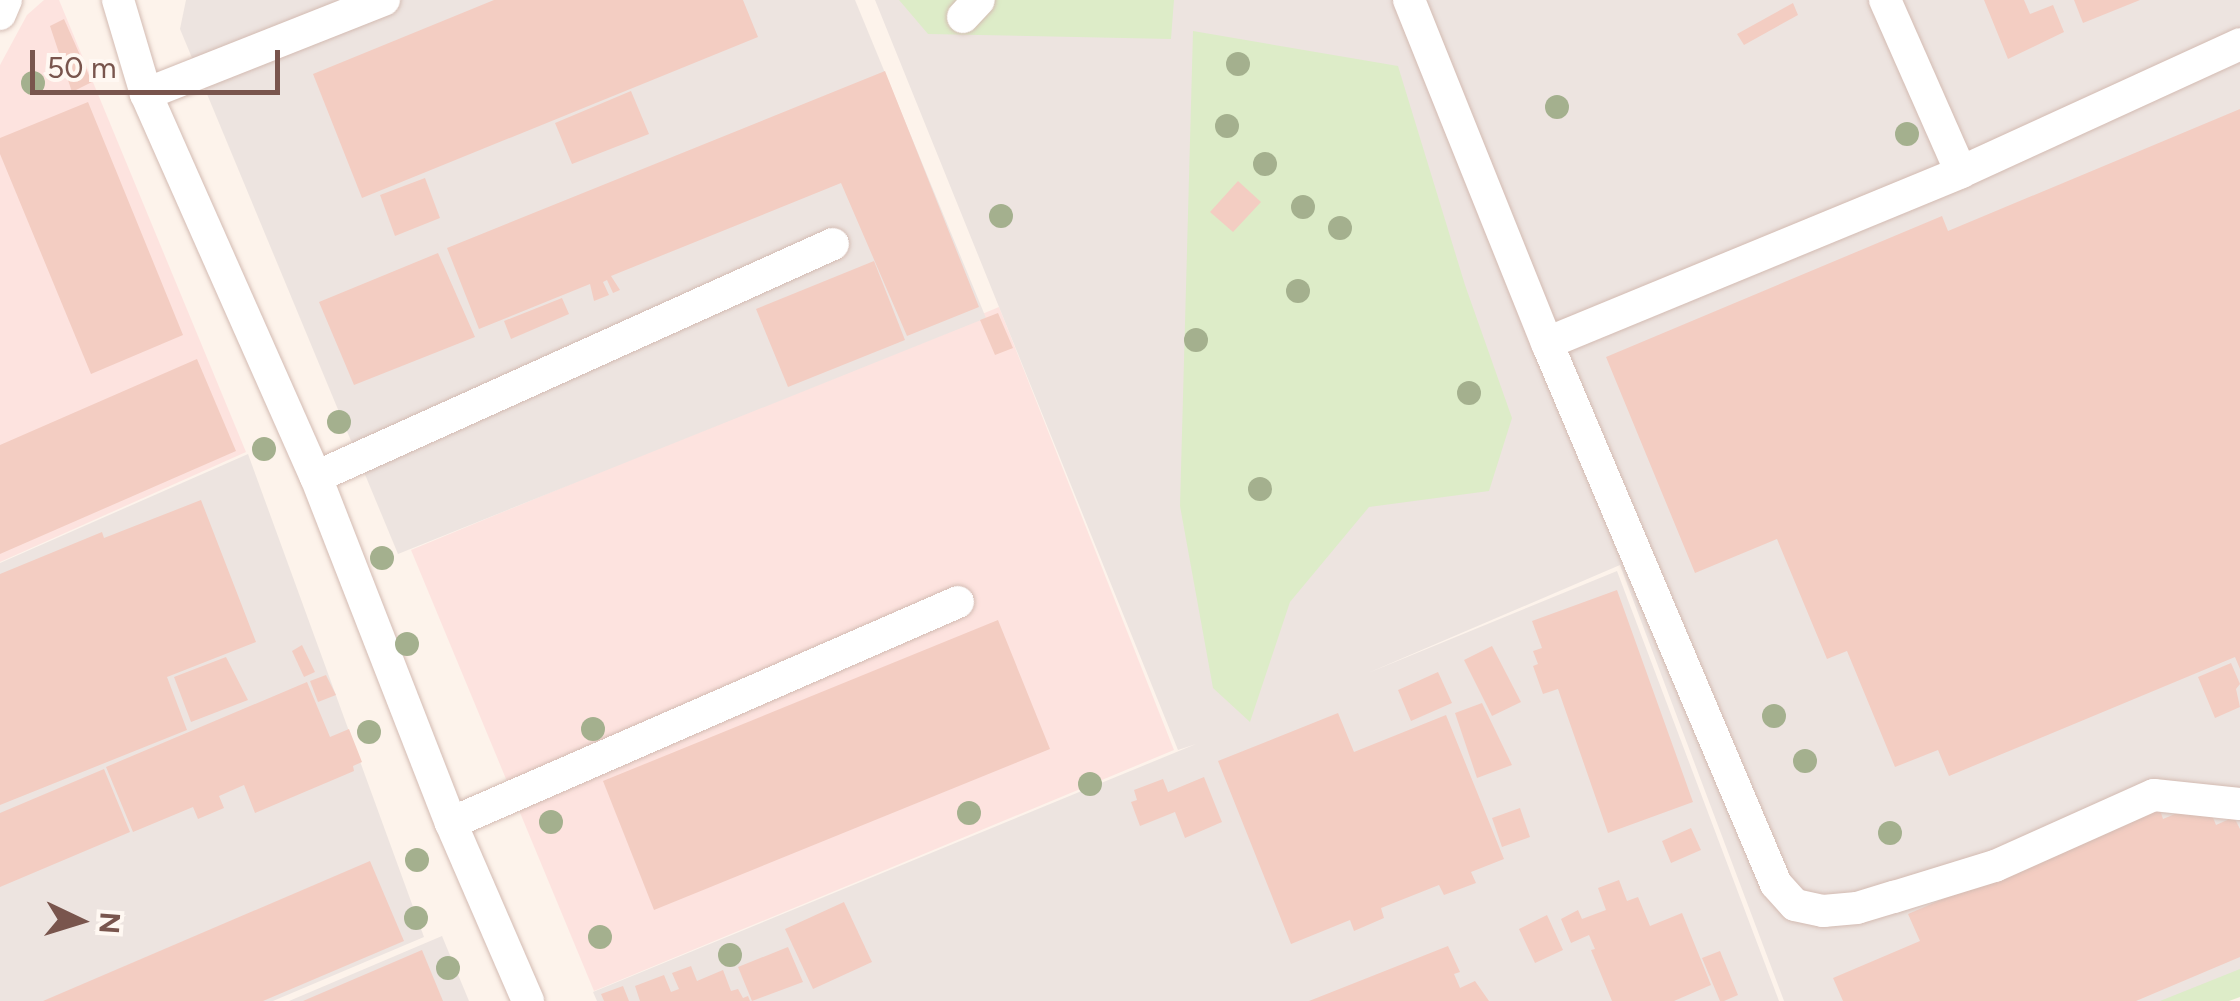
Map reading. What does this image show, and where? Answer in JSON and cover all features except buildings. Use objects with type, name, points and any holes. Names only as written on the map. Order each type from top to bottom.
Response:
[{"type":"street","points":[[0,14],[6,0]]},
{"type":"street","points":[[118,0],[146,94],[316,477],[451,823],[528,1001]]},
{"type":"street","points":[[146,94],[384,0]]},
{"type":"street","points":[[1409,0],[1547,343],[1776,884],[1795,905],[1823,911],[1858,908],[1962,876],[2154,795],[2240,804]]},
{"type":"street","points":[[1885,0],[1960,172]]},
{"type":"street","points":[[1547,343],[1960,172],[2240,44]]},
{"type":"street","points":[[316,477],[833,244]]},
{"type":"street","points":[[451,823],[958,602]]},
{"type":"shaded area","points":[[44,0],[59,0],[246,452],[0,562],[0,65],[27,15]]},
{"type":"shaded area","points":[[186,0],[855,0],[986,318],[398,554],[180,29]]},
{"type":"shaded area","points":[[875,0],[2240,0],[2240,985],[2201,1001],[1784,1001],[1620,565],[1368,673],[1617,571],[1779,1001],[597,1001],[593,992],[1196,744],[1178,750]]},
{"type":"shaded area","points":[[999,307],[1174,750],[594,991],[411,550]]},
{"type":"shaded area","points":[[248,454],[424,937],[273,1001],[0,1001],[0,563]]},
{"type":"shaded area","points":[[442,936],[469,1001],[289,1001]]},
{"type":"green space","points":[[899,0],[1174,0],[1171,39],[928,34]]},
{"type":"green space","points":[[1193,31],[1398,66],[1465,285],[1512,418],[1489,491],[1369,507],[1290,602],[1250,722],[1213,688],[1180,506]]},
{"type":"green space","points":[[2240,969],[2240,997],[2229,1001],[2160,1001]]}]
